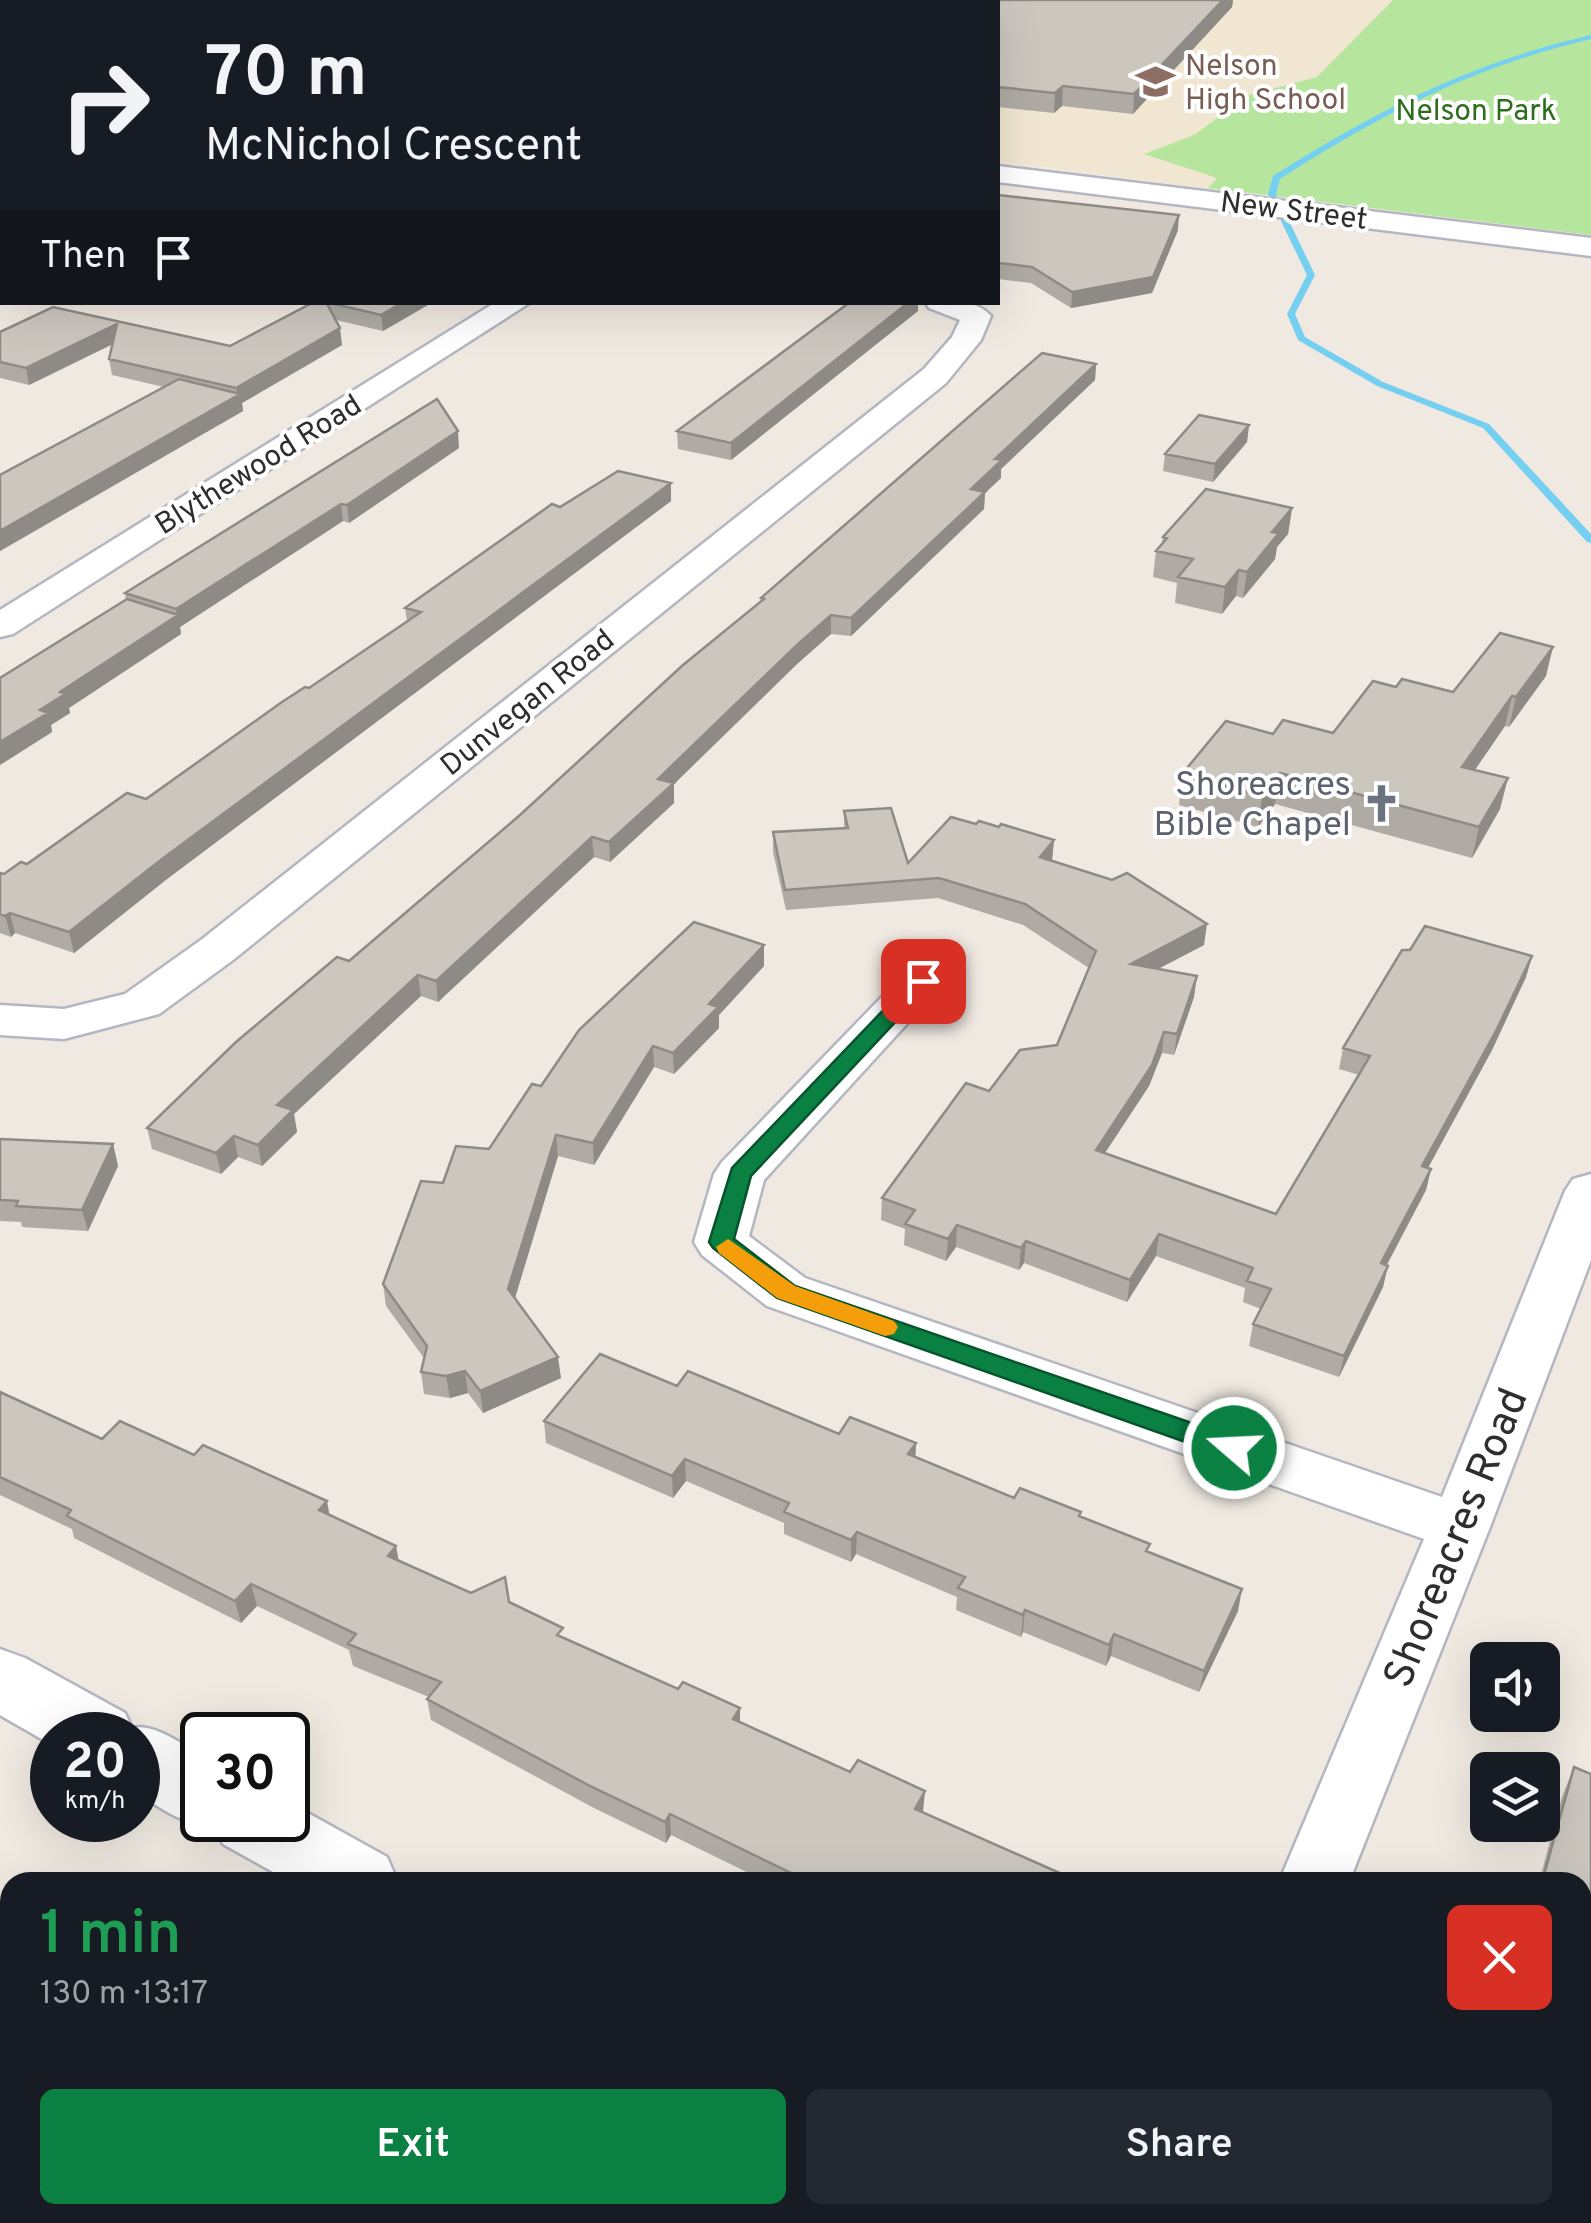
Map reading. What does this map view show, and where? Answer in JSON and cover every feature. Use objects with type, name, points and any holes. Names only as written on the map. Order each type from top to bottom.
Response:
[{"type":"main road","name":"New Street","points":[[1000,174],[1591,247]]},
{"type":"main road","points":[[0,1679],[59,1712]]},
{"type":"main road","points":[[289,1842],[342,1872]]},
{"type":"street","name":"Blythewood Road","points":[[0,626],[512,305]]},
{"type":"street","name":"Dunvegan Road","points":[[0,1020],[64,1024],[142,1004],[217,950],[935,376],[966,340],[976,316],[947,305]]},
{"type":"street","points":[[923,981],[740,1174],[721,1242],[786,1292],[1460,1527]]},
{"type":"street","name":"Shoreacres Road","points":[[1318,1872],[1460,1527],[1591,1191]]},
{"type":"shaded area","name":"Nelson High School","points":[[1000,0],[1393,0],[1208,188],[1000,161]]},
{"type":"green space","name":"Nelson Park","points":[[1393,0],[1591,0],[1591,235],[1208,188],[1217,178],[1144,154],[1194,135],[1249,95],[1317,77]]},
{"type":"building","points":[[1000,0],[1223,0],[1134,94],[1063,86],[1055,93],[1000,87]]},
{"type":"building","points":[[1000,195],[1179,215],[1153,277],[1072,292],[1032,267],[1000,263]]},
{"type":"building","points":[[308,305],[328,305],[340,328],[236,388],[109,359],[117,324],[26,368],[0,362],[0,332],[53,307],[230,346]]},
{"type":"building","points":[[339,305],[398,305],[381,315]]},
{"type":"building","points":[[846,305],[905,305],[731,443],[677,431]]},
{"type":"building","points":[[1042,353],[1096,364],[995,459],[1002,460],[971,489],[985,492],[851,618],[831,615],[797,645],[658,779],[674,783],[609,842],[592,837],[436,981],[418,975],[277,1105],[293,1110],[258,1145],[234,1136],[216,1153],[147,1128],[236,1042],[337,957],[349,961],[520,815],[683,665],[764,599],[761,598]]},
{"type":"building","points":[[179,379],[240,394],[0,531],[0,475]]},
{"type":"building","points":[[437,399],[458,431],[347,505],[341,504],[176,609],[125,593]]},
{"type":"building","points":[[1199,415],[1249,425],[1215,464],[1165,454]]},
{"type":"building","points":[[618,471],[671,483],[69,932],[10,913],[0,914],[0,873],[21,862],[27,864],[127,793],[146,799],[282,702],[421,612],[405,608],[552,504],[560,507]]},
{"type":"building","points":[[1206,489],[1292,508],[1272,532],[1279,533],[1247,572],[1239,570],[1225,587],[1178,577],[1193,559],[1156,551],[1167,538],[1163,537]]},
{"type":"building","points":[[127,599],[178,615],[60,692],[65,694],[40,710],[48,713],[0,742],[0,678]]},
{"type":"building","points":[[1500,633],[1553,647],[1516,697],[1512,696],[1462,767],[1508,778],[1479,827],[1280,773],[1262,796],[1182,774],[1226,721],[1273,734],[1283,720],[1333,733],[1373,681],[1396,687],[1402,679],[1453,692]]},
{"type":"building","points":[[891,808],[908,863],[951,817],[976,824],[1001,824],[1054,840],[1040,857],[1112,880],[1127,873],[1207,924],[1131,964],[1197,976],[1177,1034],[1164,1032],[1152,1065],[1096,1150],[1276,1214],[1370,1056],[1343,1048],[1402,950],[1410,950],[1425,926],[1532,956],[1422,1166],[1431,1169],[1381,1263],[1388,1266],[1344,1356],[1253,1324],[1271,1289],[1247,1281],[1253,1268],[1159,1234],[1130,1280],[1026,1241],[1021,1248],[957,1225],[948,1239],[905,1224],[915,1210],[882,1198],[966,1083],[989,1091],[1020,1050],[1057,1045],[1096,951],[1025,904],[939,878],[785,890],[773,832],[848,828],[844,811]]},
{"type":"building","points":[[694,922],[764,945],[709,1004],[718,1007],[673,1053],[653,1046],[593,1143],[556,1135],[508,1289],[558,1357],[480,1391],[465,1371],[446,1376],[421,1372],[427,1346],[383,1284],[421,1181],[443,1183],[456,1146],[489,1149],[532,1084],[541,1086],[579,1030]]},
{"type":"building","points":[[0,1139],[113,1144],[82,1210],[16,1206],[18,1201],[0,1200]]},
{"type":"building","points":[[600,1354],[677,1386],[688,1371],[839,1434],[850,1417],[916,1443],[908,1454],[1014,1498],[1020,1488],[1081,1512],[1079,1516],[1150,1544],[1146,1551],[1242,1589],[1204,1671],[1114,1634],[1109,1645],[1025,1610],[1023,1615],[958,1588],[965,1577],[857,1532],[851,1540],[784,1512],[789,1503],[685,1459],[672,1476],[544,1421]]},
{"type":"building","points":[[0,1392],[102,1439],[120,1421],[194,1455],[203,1445],[327,1501],[319,1510],[396,1546],[388,1556],[471,1593],[505,1577],[509,1602],[563,1628],[557,1635],[678,1689],[683,1682],[740,1708],[733,1719],[850,1772],[858,1760],[925,1791],[915,1809],[1057,1872],[789,1872],[670,1814],[665,1822],[427,1699],[441,1682],[348,1644],[356,1634],[251,1584],[235,1601],[67,1516],[71,1510],[0,1477]]},
{"type":"building","points":[[1574,1767],[1591,1774],[1591,1872],[1545,1872],[1553,1842],[1560,1842],[1560,1817]]},
{"type":"waterway","points":[[1591,37],[1506,60],[1426,92],[1350,132],[1276,178],[1272,194],[1311,275],[1291,314],[1301,338],[1380,384],[1486,426],[1591,540]]},
{"type":"slow traffic","points":[[728,1247],[786,1292],[885,1327]]},
{"type":"place","name":"Nelson High School","points":[[1155,82]]},
{"type":"place","name":"Shoreacres Bible Chapel","points":[[1381,803]]},
{"type":"route","points":[[923,981],[740,1174],[721,1242],[786,1292],[1234,1448]]}]
